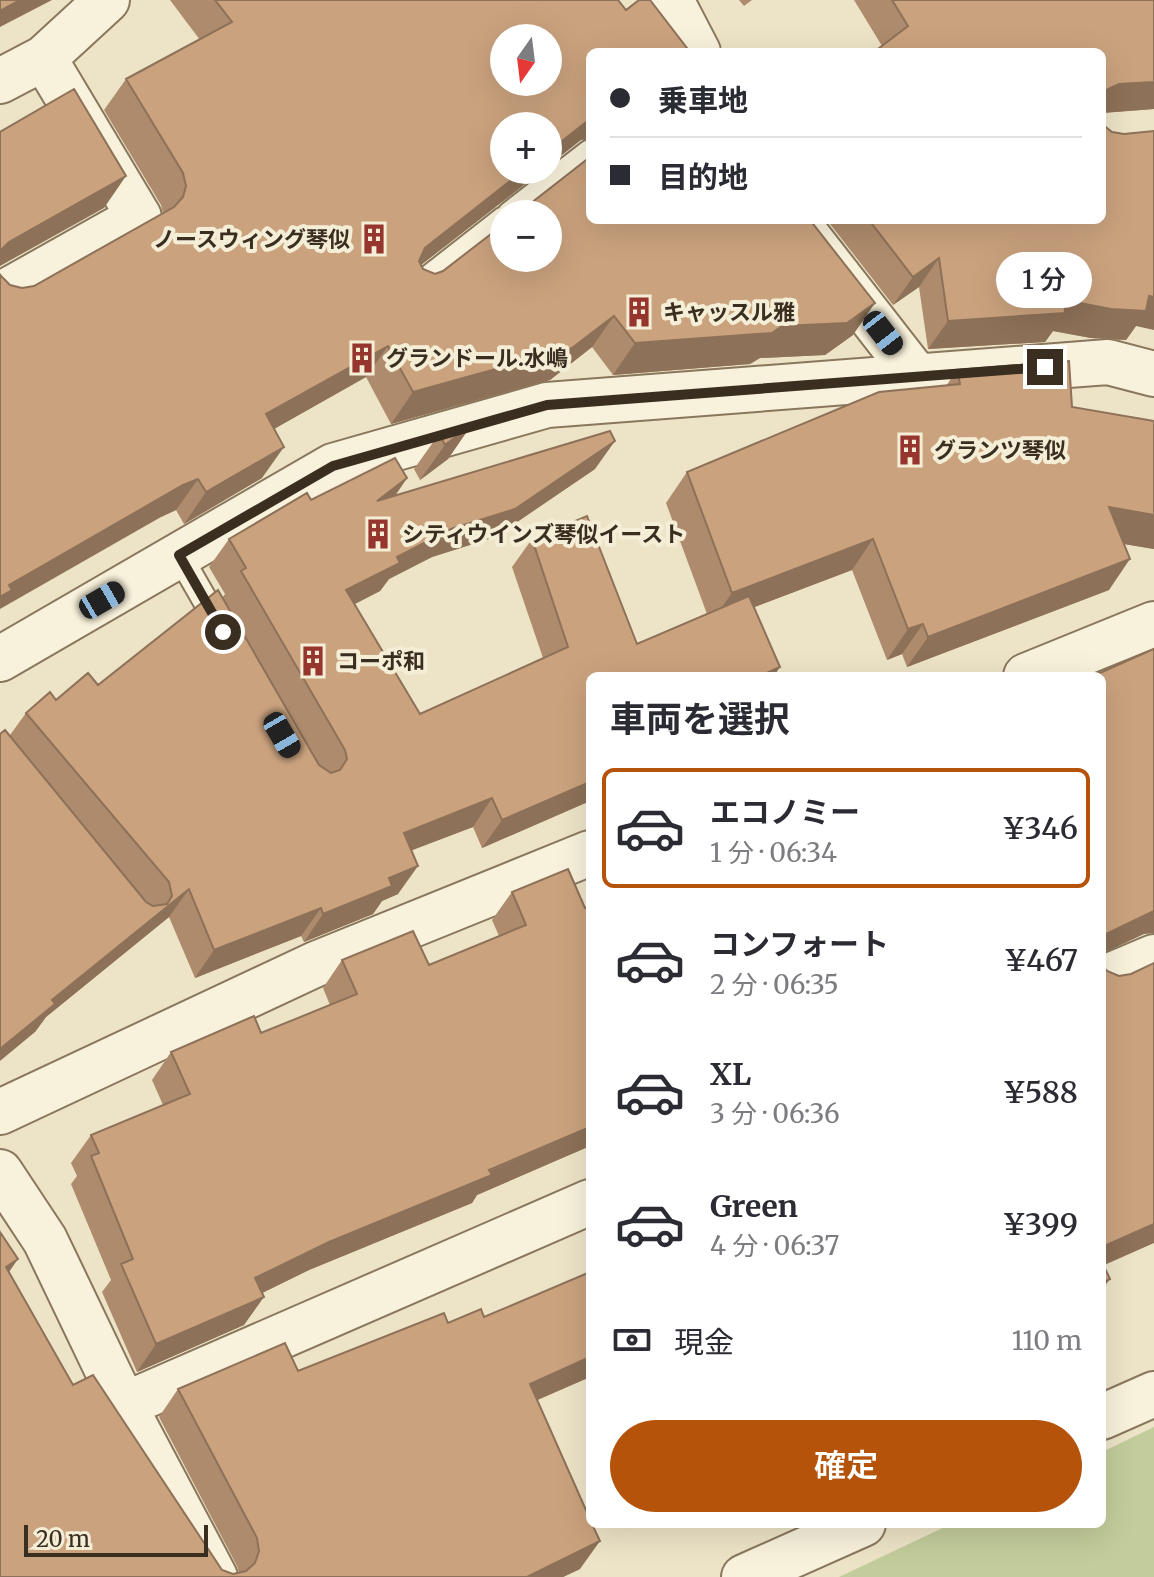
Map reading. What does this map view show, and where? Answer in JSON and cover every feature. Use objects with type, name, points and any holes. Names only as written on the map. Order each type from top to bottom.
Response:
[{"type":"street","points":[[0,81],[44,58],[107,0]]},
{"type":"street","points":[[671,0],[696,48]]},
{"type":"street","points":[[0,295],[139,217],[44,58]]},
{"type":"street","points":[[798,224],[918,378]]},
{"type":"street","points":[[0,659],[333,466],[547,405],[1108,362],[1154,374]]},
{"type":"street","points":[[1036,672],[1154,624]]},
{"type":"street","points":[[0,1112],[316,964],[586,855]]},
{"type":"street","points":[[1106,977],[1154,957]]},
{"type":"street","points":[[0,1172],[45,1240],[124,1405],[215,1577]]},
{"type":"street","points":[[124,1405],[586,1204]]},
{"type":"street","points":[[1106,1415],[1154,1394]]},
{"type":"street","points":[[744,1577],[854,1528]]},
{"type":"lane","points":[[528,200],[586,155]]},
{"type":"lane","points":[[412,291],[490,230]]},
{"type":"lane","points":[[179,555],[233,650]]},
{"type":"green space","points":[[1154,1427],[1154,1577],[839,1577],[943,1528],[1106,1528],[1106,1450]]},
{"type":"building","points":[[0,0],[20,0],[0,11]]},
{"type":"building","points":[[215,0],[618,0],[626,10],[639,0],[650,0],[687,48],[586,48],[586,122],[562,141],[562,112],[490,112],[490,184],[506,184],[425,248],[419,261],[423,269],[435,274],[443,271],[490,235],[490,272],[562,272],[562,200],[535,200],[555,184],[562,184],[562,179],[586,160],[586,224],[813,224],[875,303],[847,323],[782,326],[772,333],[635,343],[614,316],[572,348],[413,392],[388,346],[266,414],[284,447],[206,492],[198,479],[183,485],[9,585],[12,590],[0,597],[0,274],[10,285],[22,288],[34,286],[174,207],[183,197],[186,186],[183,173],[126,79],[232,22]]},
{"type":"building","points":[[892,0],[1154,0],[1154,82],[1119,84],[1106,91],[1106,48],[879,48],[908,26]]},
{"type":"building","points":[[74,89],[126,176],[9,242],[0,253],[0,132]]},
{"type":"building","points":[[1106,127],[1124,134],[1154,131],[1154,297],[1149,296],[1146,311],[1111,309],[1064,300],[1065,313],[948,321],[939,258],[913,277],[872,224],[1106,224]]},
{"type":"building","points":[[1069,361],[1072,407],[1154,421],[1154,515],[1109,507],[1130,559],[928,637],[923,624],[908,629],[873,539],[732,593],[687,472],[879,392],[960,384],[957,370]]},
{"type":"building","points":[[472,424],[445,445],[439,434]]},
{"type":"building","points":[[610,431],[615,441],[515,509],[451,529],[397,557],[400,563],[346,590],[420,714],[568,647],[532,539],[587,516],[637,644],[749,596],[780,667],[769,672],[586,672],[586,784],[502,820],[492,798],[404,833],[418,866],[389,878],[392,886],[323,914],[321,908],[214,950],[189,889],[52,1000],[55,1004],[0,1049],[0,734],[5,730],[146,902],[153,906],[167,904],[172,896],[169,882],[26,713],[50,692],[56,700],[88,673],[98,685],[218,590],[319,765],[331,773],[340,770],[347,759],[345,750],[241,571],[246,568],[229,539],[307,493],[311,500],[395,458],[407,478],[377,501]]},
{"type":"building","points":[[1154,649],[1154,911],[1106,934],[1106,672],[1102,672]]},
{"type":"building","points":[[568,869],[586,908],[586,1129],[489,1170],[492,1175],[329,1242],[255,1278],[264,1297],[156,1344],[121,1264],[133,1259],[91,1156],[99,1153],[91,1135],[190,1094],[171,1052],[254,1016],[261,1033],[357,994],[342,960],[413,931],[429,965],[526,925],[512,892]]},
{"type":"building","points":[[1154,963],[1154,1224],[1106,1245],[1106,970],[1119,976]]},
{"type":"building","points":[[0,1232],[18,1259],[6,1267],[73,1385],[93,1375],[222,1570],[233,1574],[246,1571],[255,1563],[259,1551],[257,1538],[178,1389],[285,1343],[298,1371],[444,1313],[448,1323],[481,1309],[484,1317],[586,1274],[586,1359],[530,1384],[586,1510],[586,1528],[594,1528],[600,1541],[527,1577],[0,1577]]},
{"type":"place","name":"ノースウィング琴似","points":[[374,239]]},
{"type":"place","name":"キャッスル雅","points":[[639,312]]},
{"type":"place","name":"グランドール.水嶋","points":[[362,358]]},
{"type":"place","name":"グランツ琴似","points":[[910,450]]},
{"type":"place","name":"シティウインズ琴似イースト","points":[[378,534]]},
{"type":"place","name":"コーポ和","points":[[313,661]]},
{"type":"route","points":[[223,632],[179,555],[333,466],[547,405],[1045,367]]}]
